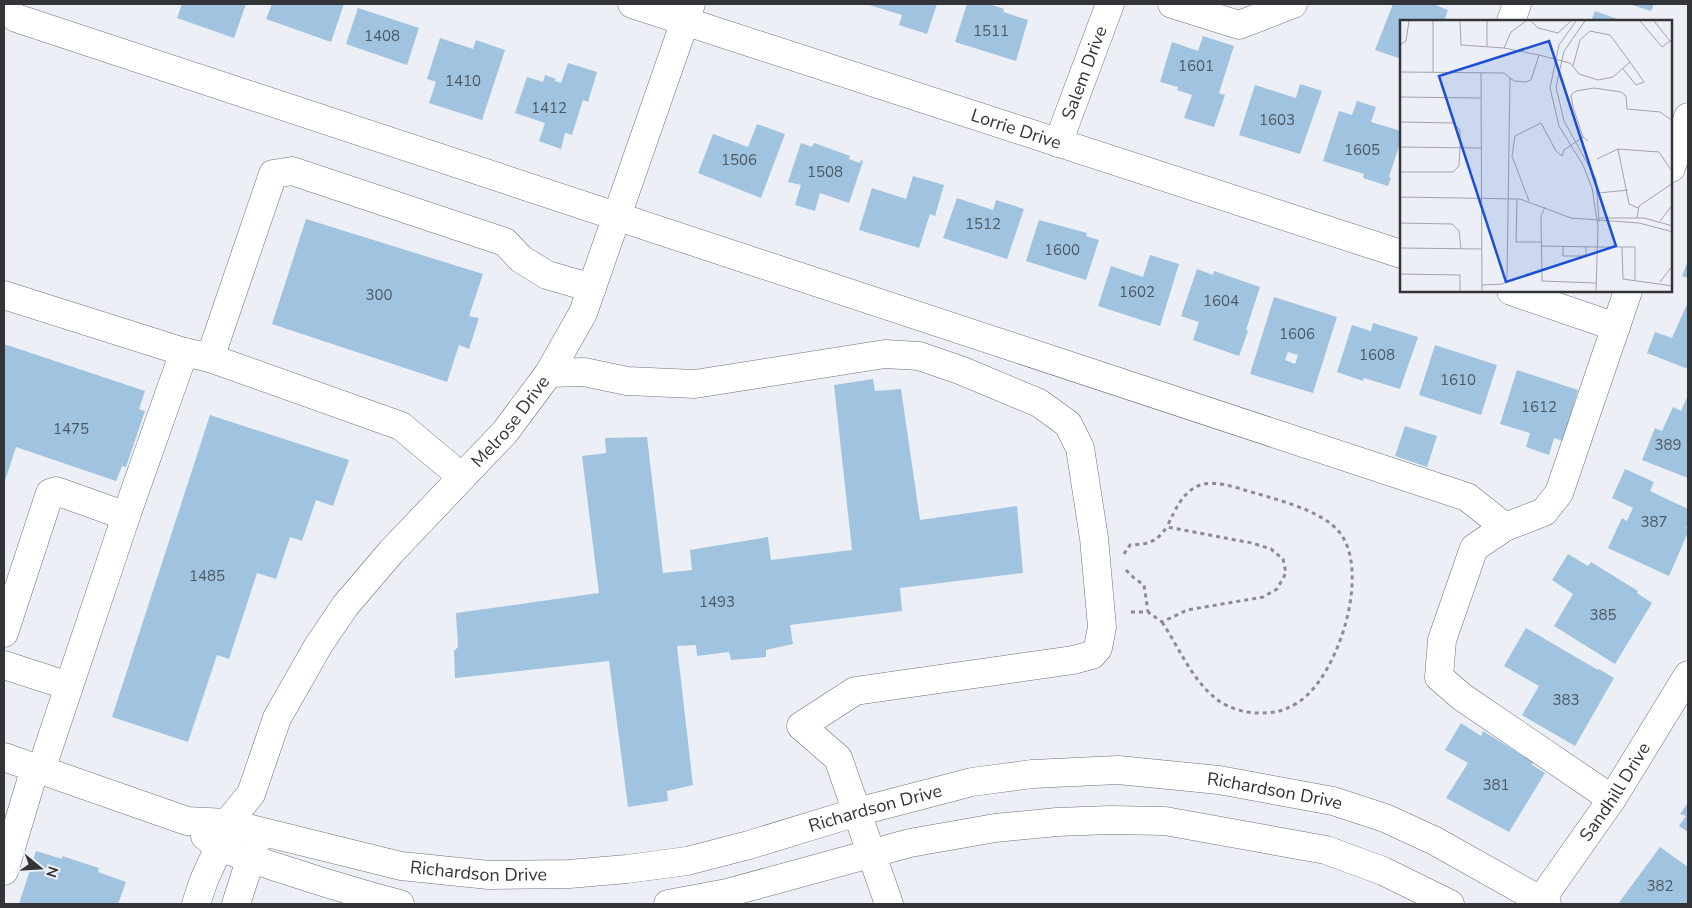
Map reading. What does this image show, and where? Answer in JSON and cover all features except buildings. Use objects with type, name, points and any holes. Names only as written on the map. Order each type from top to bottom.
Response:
[{"type":"street","name":"Lorrie Drive","points":[[632,4],[688,13],[1058,143],[1400,254]]},
{"type":"street","name":"Salem Drive","points":[[1058,143],[1110,4]]},
{"type":"street","points":[[1172,4],[1239,25],[1292,4]]},
{"type":"street","points":[[1511,20],[1517,4]]},
{"type":"street","points":[[4,10],[16,18],[617,218],[1467,497],[1505,527]]},
{"type":"street","name":"Melrose Drive","points":[[196,904],[223,835],[251,794],[277,718],[318,646],[345,606],[390,552],[505,432],[549,373],[583,313],[688,13]]},
{"type":"street","points":[[1672,165],[1688,117]]},
{"type":"street","points":[[4,870],[38,769],[69,686],[126,516],[197,355],[273,174],[292,171],[505,242],[521,259],[547,275],[592,288]]},
{"type":"street","points":[[1514,292],[1616,327]]},
{"type":"street","points":[[1612,799],[1462,697],[1440,677],[1442,640],[1474,548],[1505,527],[1544,512],[1559,493],[1628,292]]},
{"type":"street","points":[[4,295],[197,355],[401,426],[462,477]]},
{"type":"street","points":[[549,373],[584,372],[627,381],[695,384],[885,354],[919,356],[960,370],[1038,403],[1068,424],[1080,448],[1094,538],[1102,626],[1098,648],[1092,655],[1073,660],[855,692],[801,726],[838,758],[889,904]]},
{"type":"street","points":[[4,633],[50,493],[56,491],[126,516]]},
{"type":"street","points":[[4,665],[69,686]]},
{"type":"street","name":"Sandhill Drive","points":[[1542,903],[1612,799],[1688,675]]},
{"type":"street","name":"Richardson Drive","points":[[4,757],[223,835],[251,858],[326,884],[400,904]]},
{"type":"street","name":"Richardson Drive","points":[[223,835],[258,831],[401,866],[489,875],[569,874],[687,861],[749,845],[857,812],[972,782],[1032,774],[1118,770],[1219,780],[1333,802],[1385,818],[1434,841],[1542,903]]},
{"type":"street","name":"Melrose Drive","points":[[236,904],[258,831],[251,794]]},
{"type":"street","points":[[668,904],[727,893],[910,842],[995,828],[1057,822],[1110,820],[1165,821],[1326,850],[1383,870],[1450,904]]},
{"type":"path","points":[[1124,562],[1123,556],[1130,545],[1146,544],[1157,540],[1167,527],[1176,506],[1188,492],[1205,482],[1221,483],[1313,513],[1329,521],[1341,533],[1348,549],[1353,582],[1349,616],[1323,677],[1299,702],[1278,713],[1247,713],[1221,702],[1203,688],[1162,622],[1148,612],[1128,612]]},
{"type":"path","points":[[1162,622],[1186,610],[1263,597],[1277,589],[1286,572],[1283,559],[1271,549],[1252,543],[1167,527]]},
{"type":"path","points":[[1125,568],[1144,585],[1148,612]]}]
